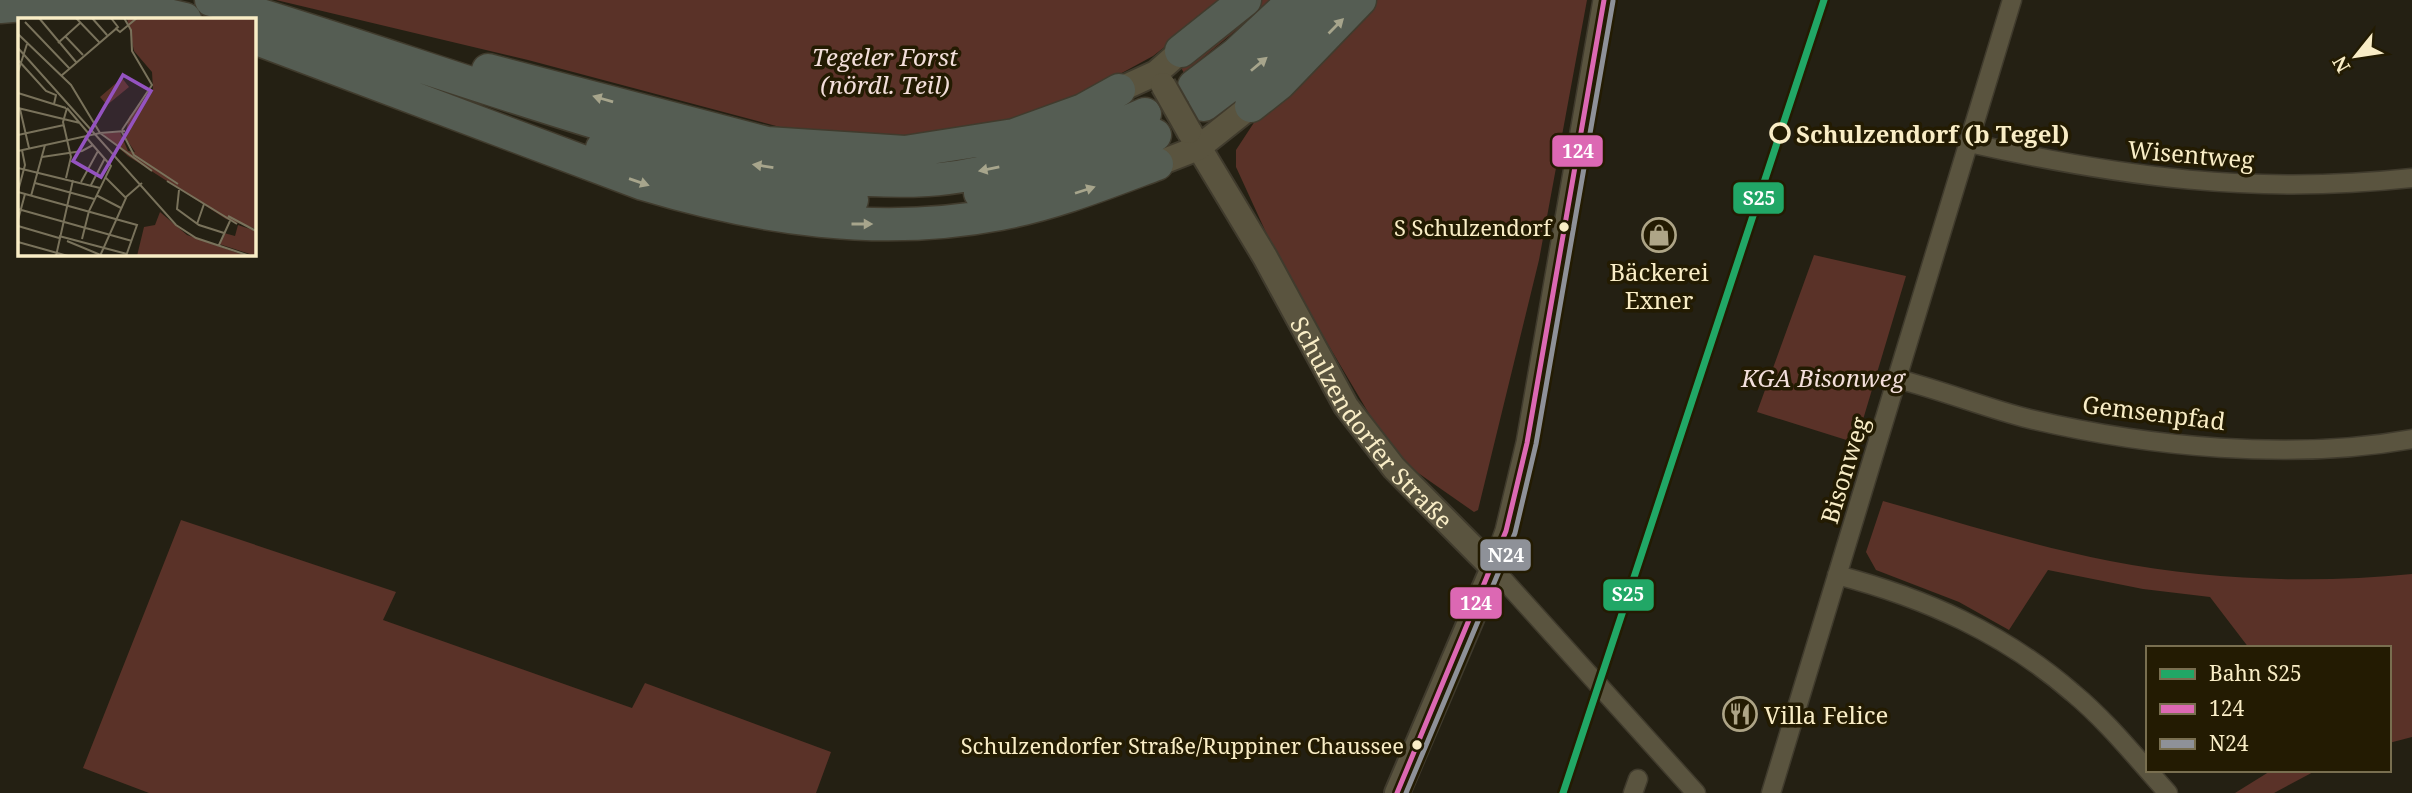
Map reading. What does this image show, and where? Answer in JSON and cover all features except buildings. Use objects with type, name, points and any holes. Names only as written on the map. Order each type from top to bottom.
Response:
[{"type":"highway","points":[[211,0],[236,18]]},
{"type":"highway","points":[[1181,51],[1245,0]]},
{"type":"highway","points":[[1184,105],[1294,0]]},
{"type":"highway","points":[[1184,105],[1278,49],[1326,0]]},
{"type":"highway","points":[[1251,106],[1279,84],[1360,0]]},
{"type":"highway","points":[[0,7],[78,2],[135,8],[180,18]]},
{"type":"highway","points":[[256,29],[582,93],[767,143],[905,152],[977,143],[1055,122],[1119,90]]},
{"type":"highway","points":[[256,30],[660,166],[743,186],[837,199],[939,198],[992,190],[1040,180],[1093,162],[1152,137]]},
{"type":"main road","points":[[1152,137],[1184,105],[1181,51]]},
{"type":"main road","points":[[1119,90],[1184,105],[1251,106]]},
{"type":"main road","name":"Schulzendorfer Straße","points":[[1184,105],[1346,406],[1394,468],[1493,568]]},
{"type":"main road","points":[[1397,793],[1493,568]]},
{"type":"street","points":[[1493,568],[1506,531],[1527,443],[1604,0]]},
{"type":"street","name":"Bisonweg","points":[[1771,793],[2012,0]]},
{"type":"street","name":"Wisentweg","points":[[1969,143],[2095,170],[2182,181],[2309,186],[2412,178]]},
{"type":"street","name":"Gemsenpfad","points":[[1897,379],[2029,418],[2114,435],[2190,444],[2322,447],[2412,439]]},
{"type":"street","name":"Schulzendorfer Straße","points":[[1493,568],[1696,793]]},
{"type":"street","points":[[1838,575],[1919,599],[2009,645],[2075,694],[2146,770]]},
{"type":"street","points":[[2148,772],[2168,793]]},
{"type":"green space","name":"Tegeler Forst (nördl. Teil)","points":[[276,0],[1225,0],[1153,56],[1074,99],[1014,122],[907,141],[810,135],[528,60]]},
{"type":"green space","points":[[1262,0],[1273,0],[1184,73],[1180,66]]},
{"type":"green space","points":[[1377,0],[1587,0],[1539,260],[1478,510],[1474,512],[1411,468],[1381,434],[1281,265],[1236,167],[1236,150],[1255,121],[1298,84]]},
{"type":"green space","name":"KGA Bisonweg","points":[[1814,255],[1906,276],[1856,443],[1757,412]]},
{"type":"green space","points":[[1883,501],[2053,548],[2147,567],[2260,578],[2336,579],[2412,574],[2412,737],[2391,742],[2391,646],[2247,646],[2210,597],[2143,589],[2048,570],[2009,630],[1959,602],[1876,570],[1866,552]]},
{"type":"green space","points":[[181,520],[396,592],[383,620],[632,708],[645,683],[831,752],[816,793],[149,793],[83,768]]},
{"type":"green space","points":[[2269,772],[2313,772],[2274,793],[2235,793]]},
{"type":"rail line","name":"S25","points":[[1563,793],[1824,0]]},
{"type":"transit line","name":"124","points":[[1397,793],[1506,531],[1527,443],[1604,0]]},
{"type":"transit line","name":"N24","points":[[1406,793],[1515,533],[1536,444],[1613,1]]},
{"type":"place","name":"Schulzendorf (b Tegel)","points":[[1780,133]]},
{"type":"place","name":"S Schulzendorf","points":[[1564,227]]},
{"type":"place","name":"Bäckerei Exner","points":[[1659,235]]},
{"type":"place","name":"Villa Felice","points":[[1740,714]]},
{"type":"place","name":"Schulzendorfer Straße/Ruppiner Chaussee","points":[[1417,745]]}]
